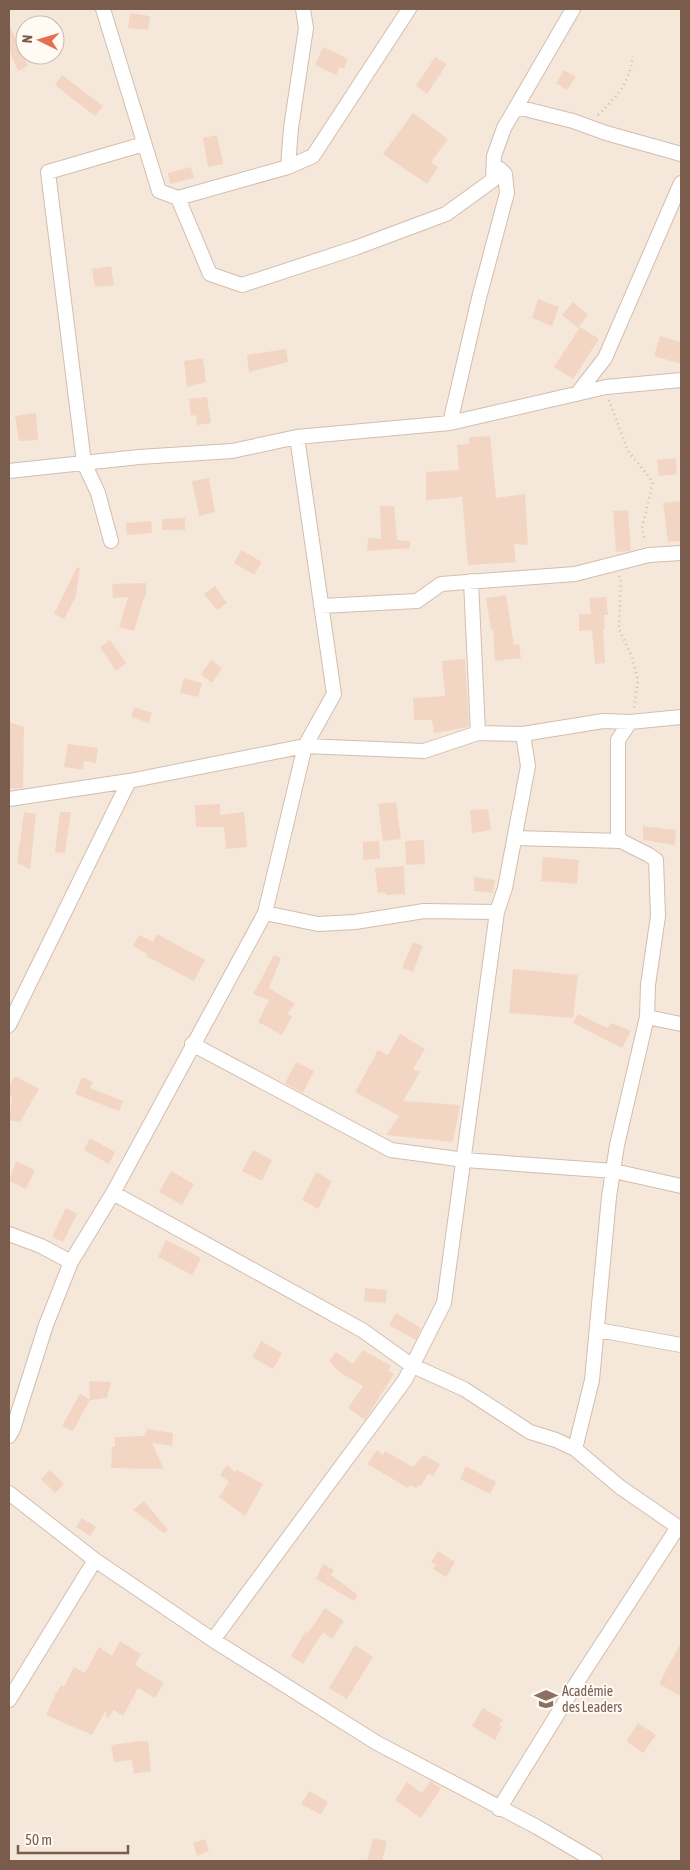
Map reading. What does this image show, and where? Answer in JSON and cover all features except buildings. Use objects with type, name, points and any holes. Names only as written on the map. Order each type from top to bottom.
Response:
[{"type":"street","points":[[103,9],[160,191],[178,198],[288,167],[313,156],[409,9]]},
{"type":"street","points":[[288,167],[291,128],[306,28],[304,9]]},
{"type":"street","points":[[493,180],[494,156],[514,111],[573,9]]},
{"type":"street","points":[[514,111],[521,108],[591,126],[606,133],[681,154]]},
{"type":"street","points":[[111,541],[98,493],[84,463],[48,172],[144,144]]},
{"type":"street","points":[[178,198],[210,274],[242,285],[355,248],[446,214],[493,180],[494,168],[500,169],[505,174],[507,193],[479,298],[450,424]]},
{"type":"street","points":[[577,394],[605,358],[681,183]]},
{"type":"street","points":[[9,471],[232,451],[297,437],[450,424],[606,387],[681,380]]},
{"type":"street","points":[[10,1430],[46,1325],[71,1262],[113,1193],[192,1044],[265,913],[305,746],[334,694],[297,437]]},
{"type":"street","points":[[321,606],[418,601],[441,584],[575,574],[649,556],[681,553]]},
{"type":"street","points":[[471,581],[478,734]]},
{"type":"street","points":[[9,799],[129,782],[305,746],[424,751],[478,734],[523,734],[603,721],[630,722],[681,717]]},
{"type":"street","points":[[620,841],[618,835],[618,748],[621,732],[630,722]]},
{"type":"street","points":[[213,1640],[405,1380],[444,1303],[465,1160],[497,912],[505,888],[528,766],[523,734]]},
{"type":"street","points":[[9,1024],[129,782]]},
{"type":"street","points":[[515,838],[620,841],[649,855],[656,860],[657,867],[658,916],[648,985],[647,1017],[617,1145],[609,1197],[605,1254],[598,1301],[598,1330],[587,1408],[575,1449]]},
{"type":"street","points":[[265,913],[318,924],[355,922],[424,911],[497,912]]},
{"type":"street","points":[[647,1017],[681,1024]]},
{"type":"street","points":[[192,1044],[391,1150],[465,1160],[614,1171],[681,1186]]},
{"type":"street","points":[[113,1193],[362,1330],[411,1365],[464,1389],[530,1432],[556,1440],[575,1449],[620,1486],[680,1525],[581,1676],[499,1810]]},
{"type":"street","points":[[9,1234],[40,1246],[71,1262]]},
{"type":"street","points":[[598,1330],[681,1345]]},
{"type":"street","points":[[9,1493],[95,1560],[213,1640],[377,1743],[499,1810],[537,1827],[595,1861]]},
{"type":"street","points":[[9,1700],[95,1560]]},
{"type":"path","points":[[591,126],[629,78],[633,56]]},
{"type":"path","points":[[606,387],[609,401],[623,433],[628,451],[653,482],[642,528],[649,556]]},
{"type":"path","points":[[614,563],[621,580],[619,629],[632,657],[638,681],[635,708],[630,722]]},
{"type":"shaded area","points":[[9,9],[681,9],[681,1861],[9,1861]]},
{"type":"place","name":"Académie des Leaders","points":[[546,1699]]}]
